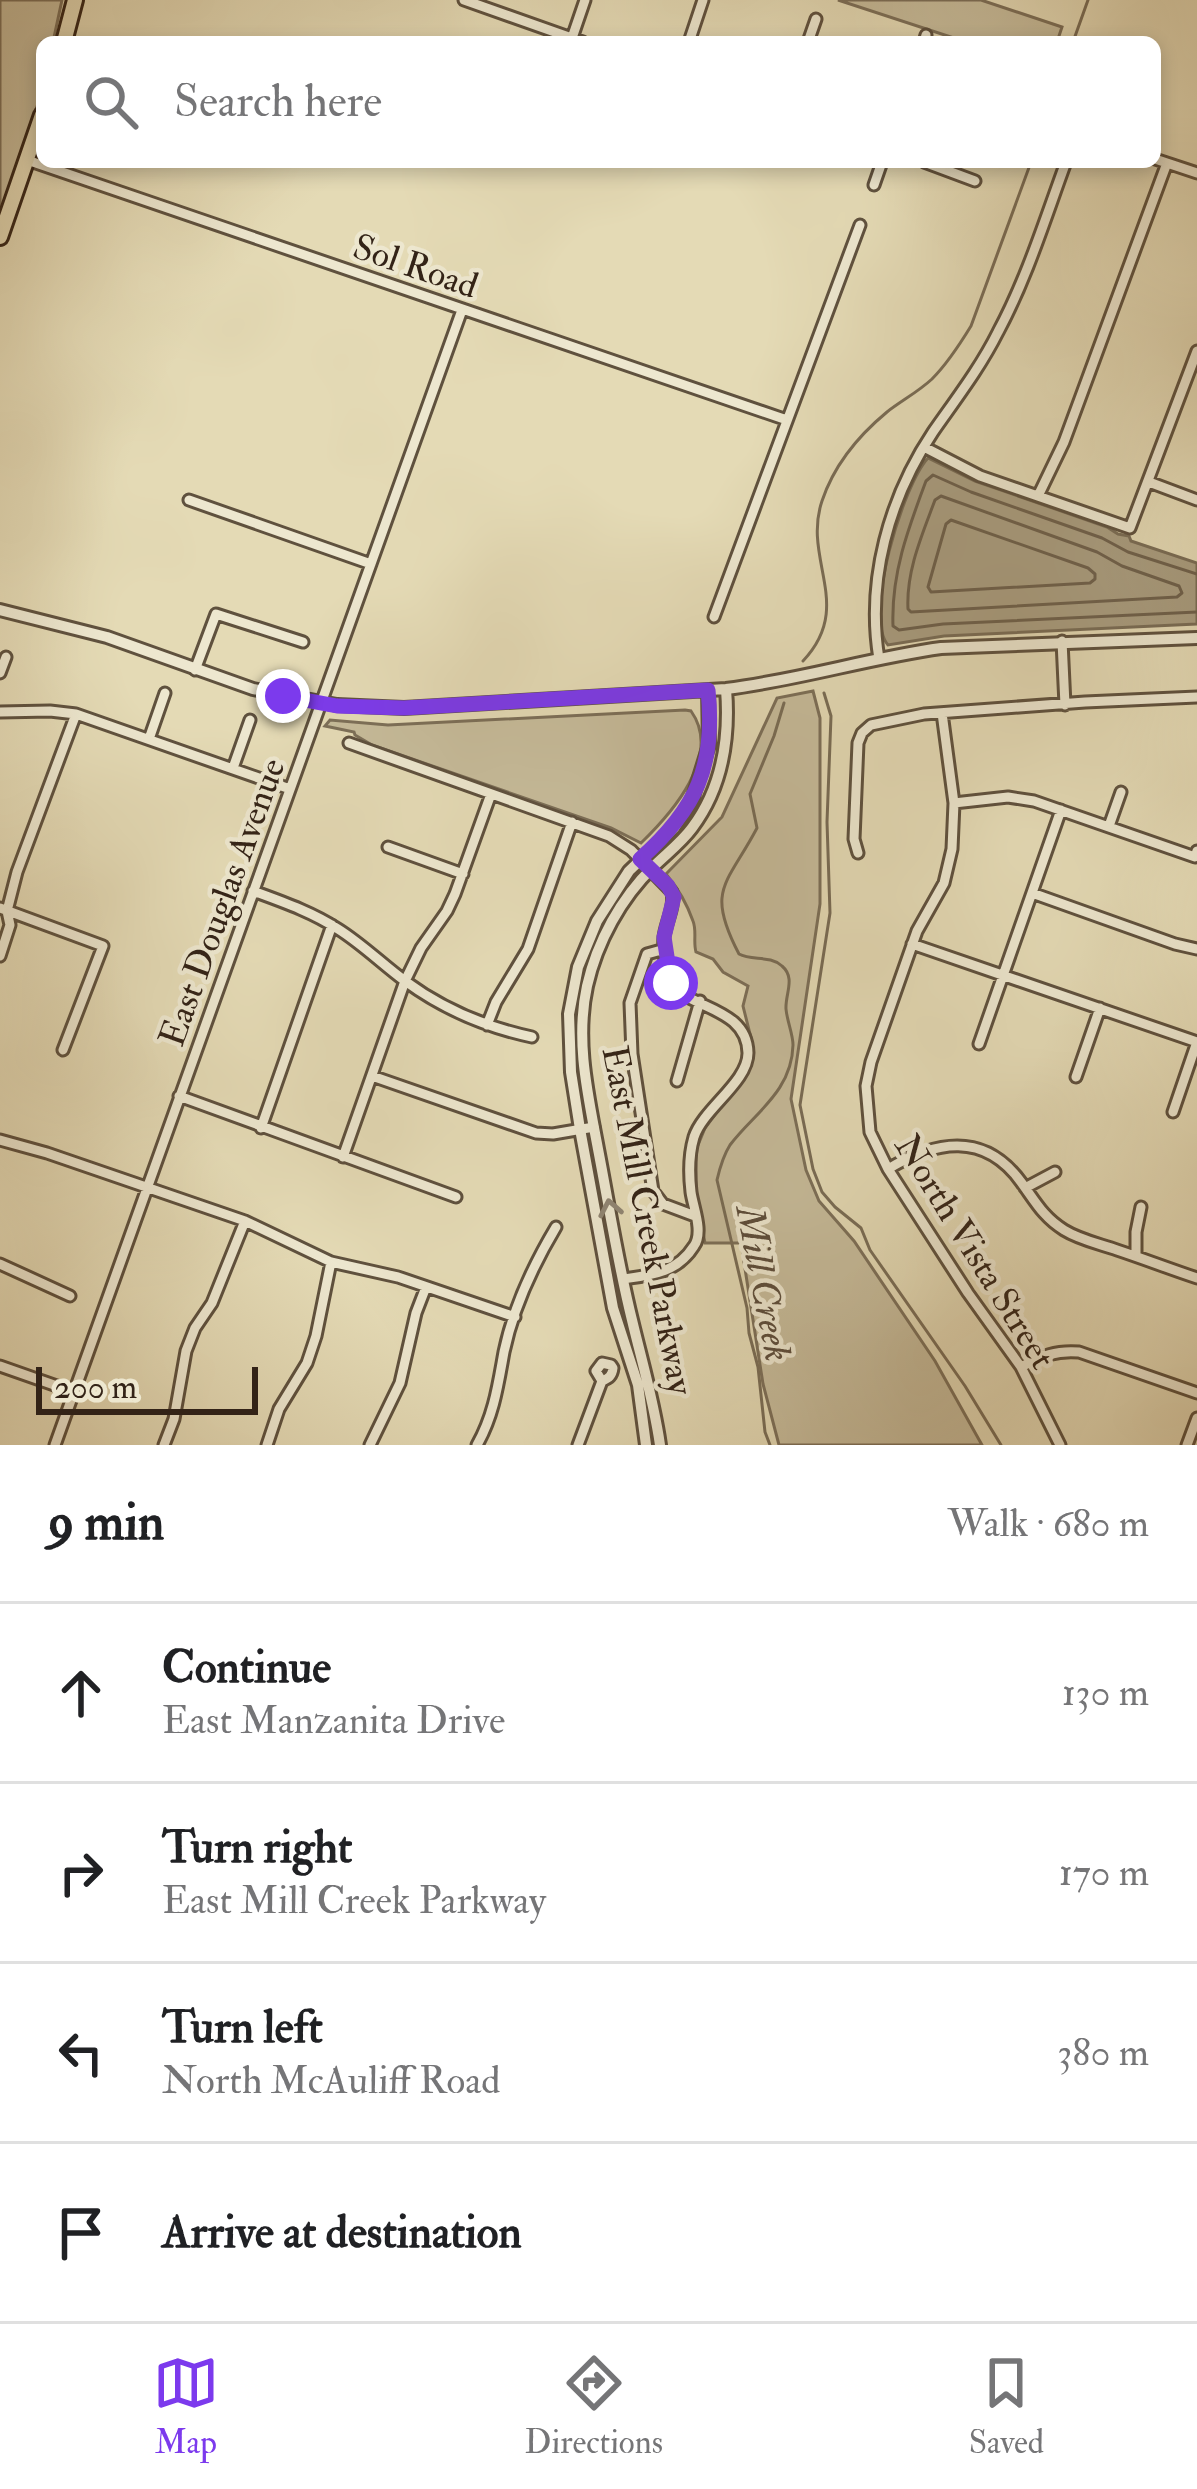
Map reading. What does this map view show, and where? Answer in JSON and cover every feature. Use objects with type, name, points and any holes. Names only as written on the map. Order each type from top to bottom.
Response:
[{"type":"main road","points":[[66,36],[75,0]]},
{"type":"main road","points":[[0,237],[36,133]]},
{"type":"street","points":[[466,0],[567,36]]},
{"type":"street","points":[[579,36],[585,0]]},
{"type":"street","points":[[691,36],[704,0]]},
{"type":"street","points":[[810,36],[816,19]]},
{"type":"street","name":"Sol Road","points":[[27,160],[36,163]]},
{"type":"street","points":[[1161,161],[1197,173]]},
{"type":"street","points":[[1038,496],[1064,442],[1167,163]]},
{"type":"street","name":"Sol Road","points":[[50,168],[787,421]]},
{"type":"street","points":[[874,185],[880,168]]},
{"type":"street","points":[[940,168],[975,181]]},
{"type":"street","points":[[879,659],[874,606],[881,554],[906,483],[998,332],[1064,168]]},
{"type":"street","points":[[714,616],[860,225]]},
{"type":"street","name":"East Douglas Avenue","points":[[55,1445],[462,310]]},
{"type":"street","points":[[924,447],[961,468],[1130,528],[1197,351]]},
{"type":"street","points":[[1149,482],[1197,500]]},
{"type":"street","points":[[189,500],[371,564]]},
{"type":"street","points":[[0,610],[107,637],[273,694],[322,704],[404,708],[726,689],[960,647],[1197,638]]},
{"type":"street","points":[[195,670],[215,614],[303,642]]},
{"type":"street","points":[[1062,641],[1065,705]]},
{"type":"street","points":[[0,673],[6,657]]},
{"type":"street","name":"East Mill Creek Parkway","points":[[660,1445],[594,1127],[582,1023],[589,980],[615,916],[651,869],[691,829],[712,793],[728,726],[726,689]]},
{"type":"street","name":"East Mill Creek Parkway","points":[[646,1445],[638,1385],[613,1308],[580,1130],[568,1038],[572,988],[597,921],[640,859],[674,828],[699,783],[709,746],[708,690]]},
{"type":"street","points":[[148,739],[165,693]]},
{"type":"street","points":[[858,853],[854,839],[858,743],[868,727],[942,713],[1197,697]]},
{"type":"street","points":[[0,712],[76,714],[290,789]]},
{"type":"street","name":"North Vista Street","points":[[942,713],[954,803],[947,873],[912,944],[871,1062],[866,1086],[870,1132],[888,1169],[968,1293],[1022,1366],[1060,1445]]},
{"type":"street","points":[[0,956],[10,925],[3,910],[76,714]]},
{"type":"street","points":[[233,767],[250,720]]},
{"type":"street","points":[[349,743],[620,841],[674,897],[664,937],[671,983],[728,1016],[744,1038],[748,1053],[739,1076],[701,1121],[693,1140],[691,1189],[698,1239],[694,1247],[665,1274],[623,1280]]},
{"type":"street","points":[[1109,826],[1120,792]]},
{"type":"street","points":[[343,1157],[405,982],[447,911],[490,794]]},
{"type":"street","points":[[954,803],[1008,797],[1034,801],[1196,854]]},
{"type":"street","points":[[979,1044],[1060,810]]},
{"type":"street","points":[[487,1025],[528,949],[572,822]]},
{"type":"street","points":[[388,847],[463,874]]},
{"type":"street","points":[[253,891],[332,925],[446,1008],[532,1037]]},
{"type":"street","points":[[1032,893],[1197,949]]},
{"type":"street","points":[[3,910],[103,946],[63,1050]]},
{"type":"street","points":[[261,1128],[332,925]]},
{"type":"street","points":[[912,944],[1197,1042],[1173,1112]]},
{"type":"street","points":[[665,950],[647,955],[630,1003],[632,1054],[652,1191],[663,1204],[695,1216]]},
{"type":"street","points":[[676,1081],[700,1001]]},
{"type":"street","points":[[1076,1077],[1100,1008]]},
{"type":"street","points":[[372,1076],[516,1128],[553,1134],[594,1127]]},
{"type":"street","points":[[179,1096],[456,1197]]},
{"type":"street","points":[[0,1140],[244,1221],[331,1262],[398,1277],[515,1317]]},
{"type":"street","points":[[888,1169],[936,1146],[984,1151],[1005,1163],[1037,1208],[1070,1233],[1197,1278]]},
{"type":"street","points":[[1025,1188],[1055,1172]]},
{"type":"street","points":[[1136,1256],[1141,1207]]},
{"type":"street","points":[[164,1445],[174,1419],[185,1351],[212,1303],[244,1221]]},
{"type":"street","points":[[477,1445],[495,1406],[515,1317],[556,1227]]},
{"type":"street","points":[[267,1445],[279,1409],[307,1363],[331,1262]]},
{"type":"street","points":[[0,1264],[70,1296]]},
{"type":"street","points":[[370,1445],[400,1383],[426,1287]]},
{"type":"street","points":[[1022,1366],[1047,1354],[1079,1352],[1197,1394]]},
{"type":"street","points":[[0,1366],[74,1392]]},
{"type":"street","points":[[578,1445],[602,1381]]},
{"type":"street","points":[[1187,1445],[1197,1418]]},
{"type":"shaded area","points":[[0,0],[62,0],[54,36],[36,36],[36,109],[0,213]]},
{"type":"shaded area","points":[[838,0],[981,0],[1062,27],[1059,36],[948,36]]},
{"type":"shaded area","points":[[813,691],[820,718],[820,904],[791,1099],[806,1170],[819,1201],[854,1241],[935,1361],[982,1445],[779,1445],[763,1384],[741,1243],[705,1243],[696,1197],[696,1150],[705,1128],[751,1066],[752,1042],[743,1006],[748,986],[696,952],[691,915],[666,874],[722,817],[777,698]]},
{"type":"shaded area","points":[[691,711],[699,728],[697,765],[678,800],[641,843],[611,828],[372,745],[354,732],[325,726],[330,720],[388,725]]},
{"type":"water","points":[[928,458],[975,481],[1197,563],[1197,624],[944,636],[888,645],[880,607],[889,551],[908,495]]},
{"type":"waterway","name":"Mill Creek","points":[[1075,36],[1088,0]]},
{"type":"waterway","name":"Mill Creek","points":[[803,661],[825,621],[818,523],[827,488],[857,441],[932,379],[967,333],[1029,168]]},
{"type":"waterway","points":[[824,693],[831,716],[830,913],[800,1105],[813,1169],[822,1192],[861,1228],[870,1250],[1001,1445]]},
{"type":"waterway","name":"Mill Creek","points":[[770,1445],[747,1308],[717,1180],[730,1145],[786,1076],[793,1045],[786,1009],[789,981],[777,963],[739,954],[722,901],[729,876],[757,828],[750,794],[784,703]]},
{"type":"route","points":[[283,696],[337,706],[404,708],[708,690],[711,727],[699,783],[674,828],[640,859],[674,897],[664,937],[671,983]]}]
